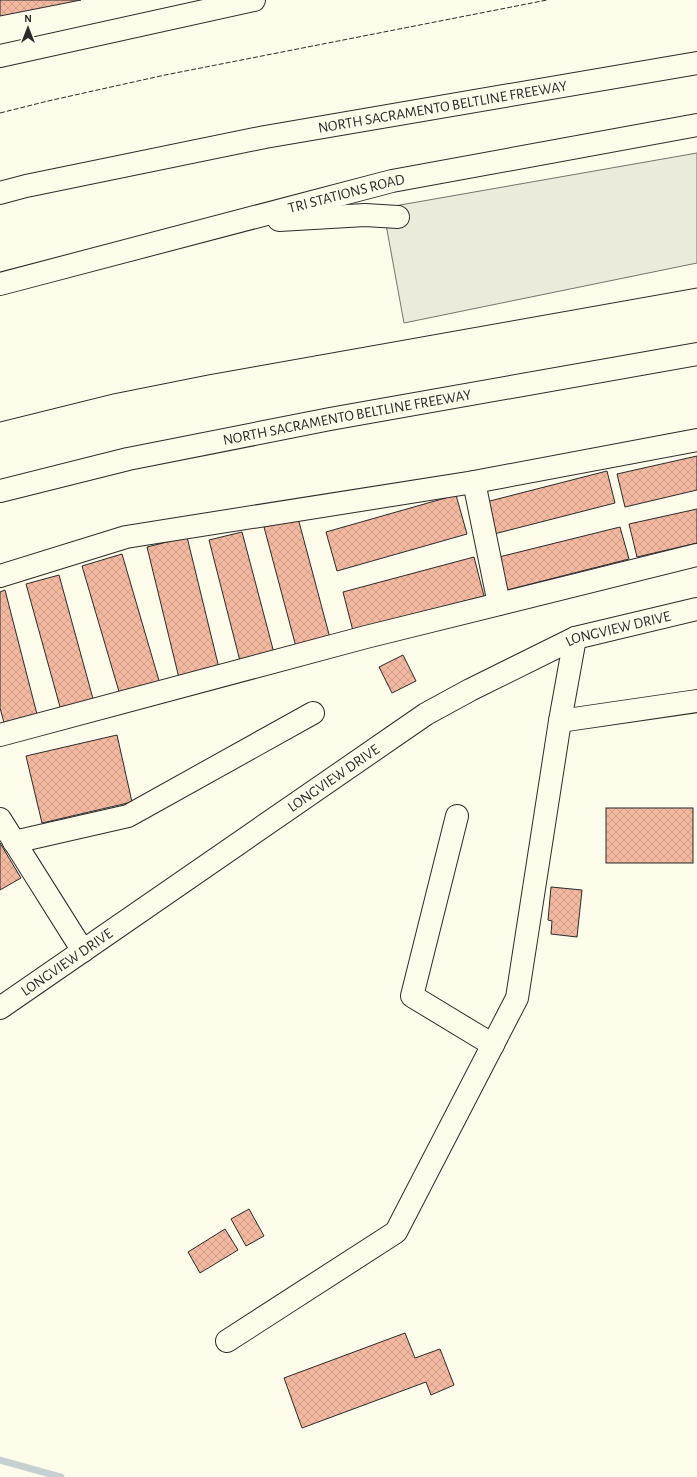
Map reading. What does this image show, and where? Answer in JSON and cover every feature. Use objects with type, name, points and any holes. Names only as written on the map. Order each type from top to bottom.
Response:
[{"type":"main road","points":[[0,56],[254,0]]},
{"type":"main road","points":[[582,82],[697,56]]},
{"type":"main road","name":"NORTH SACRAMENTO BELTLINE FREEWAY","points":[[0,193],[26,186],[265,137],[697,63]]},
{"type":"main road","name":"TRI STATIONS ROAD","points":[[0,284],[392,181],[697,125]]},
{"type":"main road","points":[[226,224],[365,215],[398,217]]},
{"type":"main road","name":"NORTH SACRAMENTO BELTLINE FREEWAY","points":[[0,491],[128,459],[322,420],[697,354]]},
{"type":"main road","points":[[0,576],[126,537],[474,482],[697,440]]},
{"type":"main road","points":[[474,482],[499,604]]},
{"type":"main road","points":[[0,735],[366,637],[697,555]]},
{"type":"main road","name":"LONGVIEW DRIVE","points":[[0,1008],[426,714],[470,690],[575,638],[697,609]]},
{"type":"main road","points":[[227,1342],[396,1232],[517,998],[560,722],[575,638]]},
{"type":"main road","points":[[560,722],[697,701]]},
{"type":"main road","points":[[14,842],[128,816],[313,713]]},
{"type":"main road","points":[[457,816],[412,996],[493,1045]]},
{"type":"main road","points":[[0,820],[83,951]]},
{"type":"shaded area","points":[[697,153],[697,263],[404,323],[383,208]]},
{"type":"building","points":[[0,0],[81,0],[0,16]]},
{"type":"building","points":[[697,456],[697,490],[625,507],[617,474]]},
{"type":"building","points":[[607,471],[615,503],[494,534],[486,502]]},
{"type":"building","points":[[456,495],[467,534],[337,571],[326,532]]},
{"type":"building","points":[[697,509],[697,543],[637,557],[629,524]]},
{"type":"building","points":[[298,518],[330,638],[296,647],[264,527]]},
{"type":"building","points":[[620,527],[629,559],[507,590],[499,557]]},
{"type":"building","points":[[242,532],[274,653],[240,661],[209,540]]},
{"type":"building","points":[[187,537],[219,668],[179,678],[147,547]]},
{"type":"building","points":[[122,554],[160,684],[120,695],[82,566]]},
{"type":"building","points":[[474,557],[484,596],[353,631],[343,592]]},
{"type":"building","points":[[59,575],[95,706],[62,714],[26,584]]},
{"type":"building","points":[[5,590],[39,722],[6,730],[0,708],[0,592]]},
{"type":"building","points":[[403,655],[416,681],[392,693],[379,667]]},
{"type":"building","points":[[117,735],[132,802],[42,823],[26,756]]},
{"type":"building","points":[[606,808],[693,808],[693,863],[606,863]]},
{"type":"building","points":[[0,843],[21,878],[0,890]]},
{"type":"building","points":[[551,887],[582,890],[577,937],[551,934],[552,921],[548,920]]},
{"type":"building","points":[[249,1209],[264,1236],[246,1246],[231,1219]]},
{"type":"building","points":[[225,1229],[238,1250],[200,1273],[188,1252]]},
{"type":"building","points":[[405,1333],[415,1358],[440,1349],[454,1385],[431,1395],[426,1382],[302,1428],[284,1378]]},
{"type":"waterway","points":[[0,1460],[61,1477]]},
{"type":"tram line","points":[[0,422],[113,394],[208,375],[697,288]]},
{"type":"fence","points":[[0,113],[165,75],[547,0]]}]
